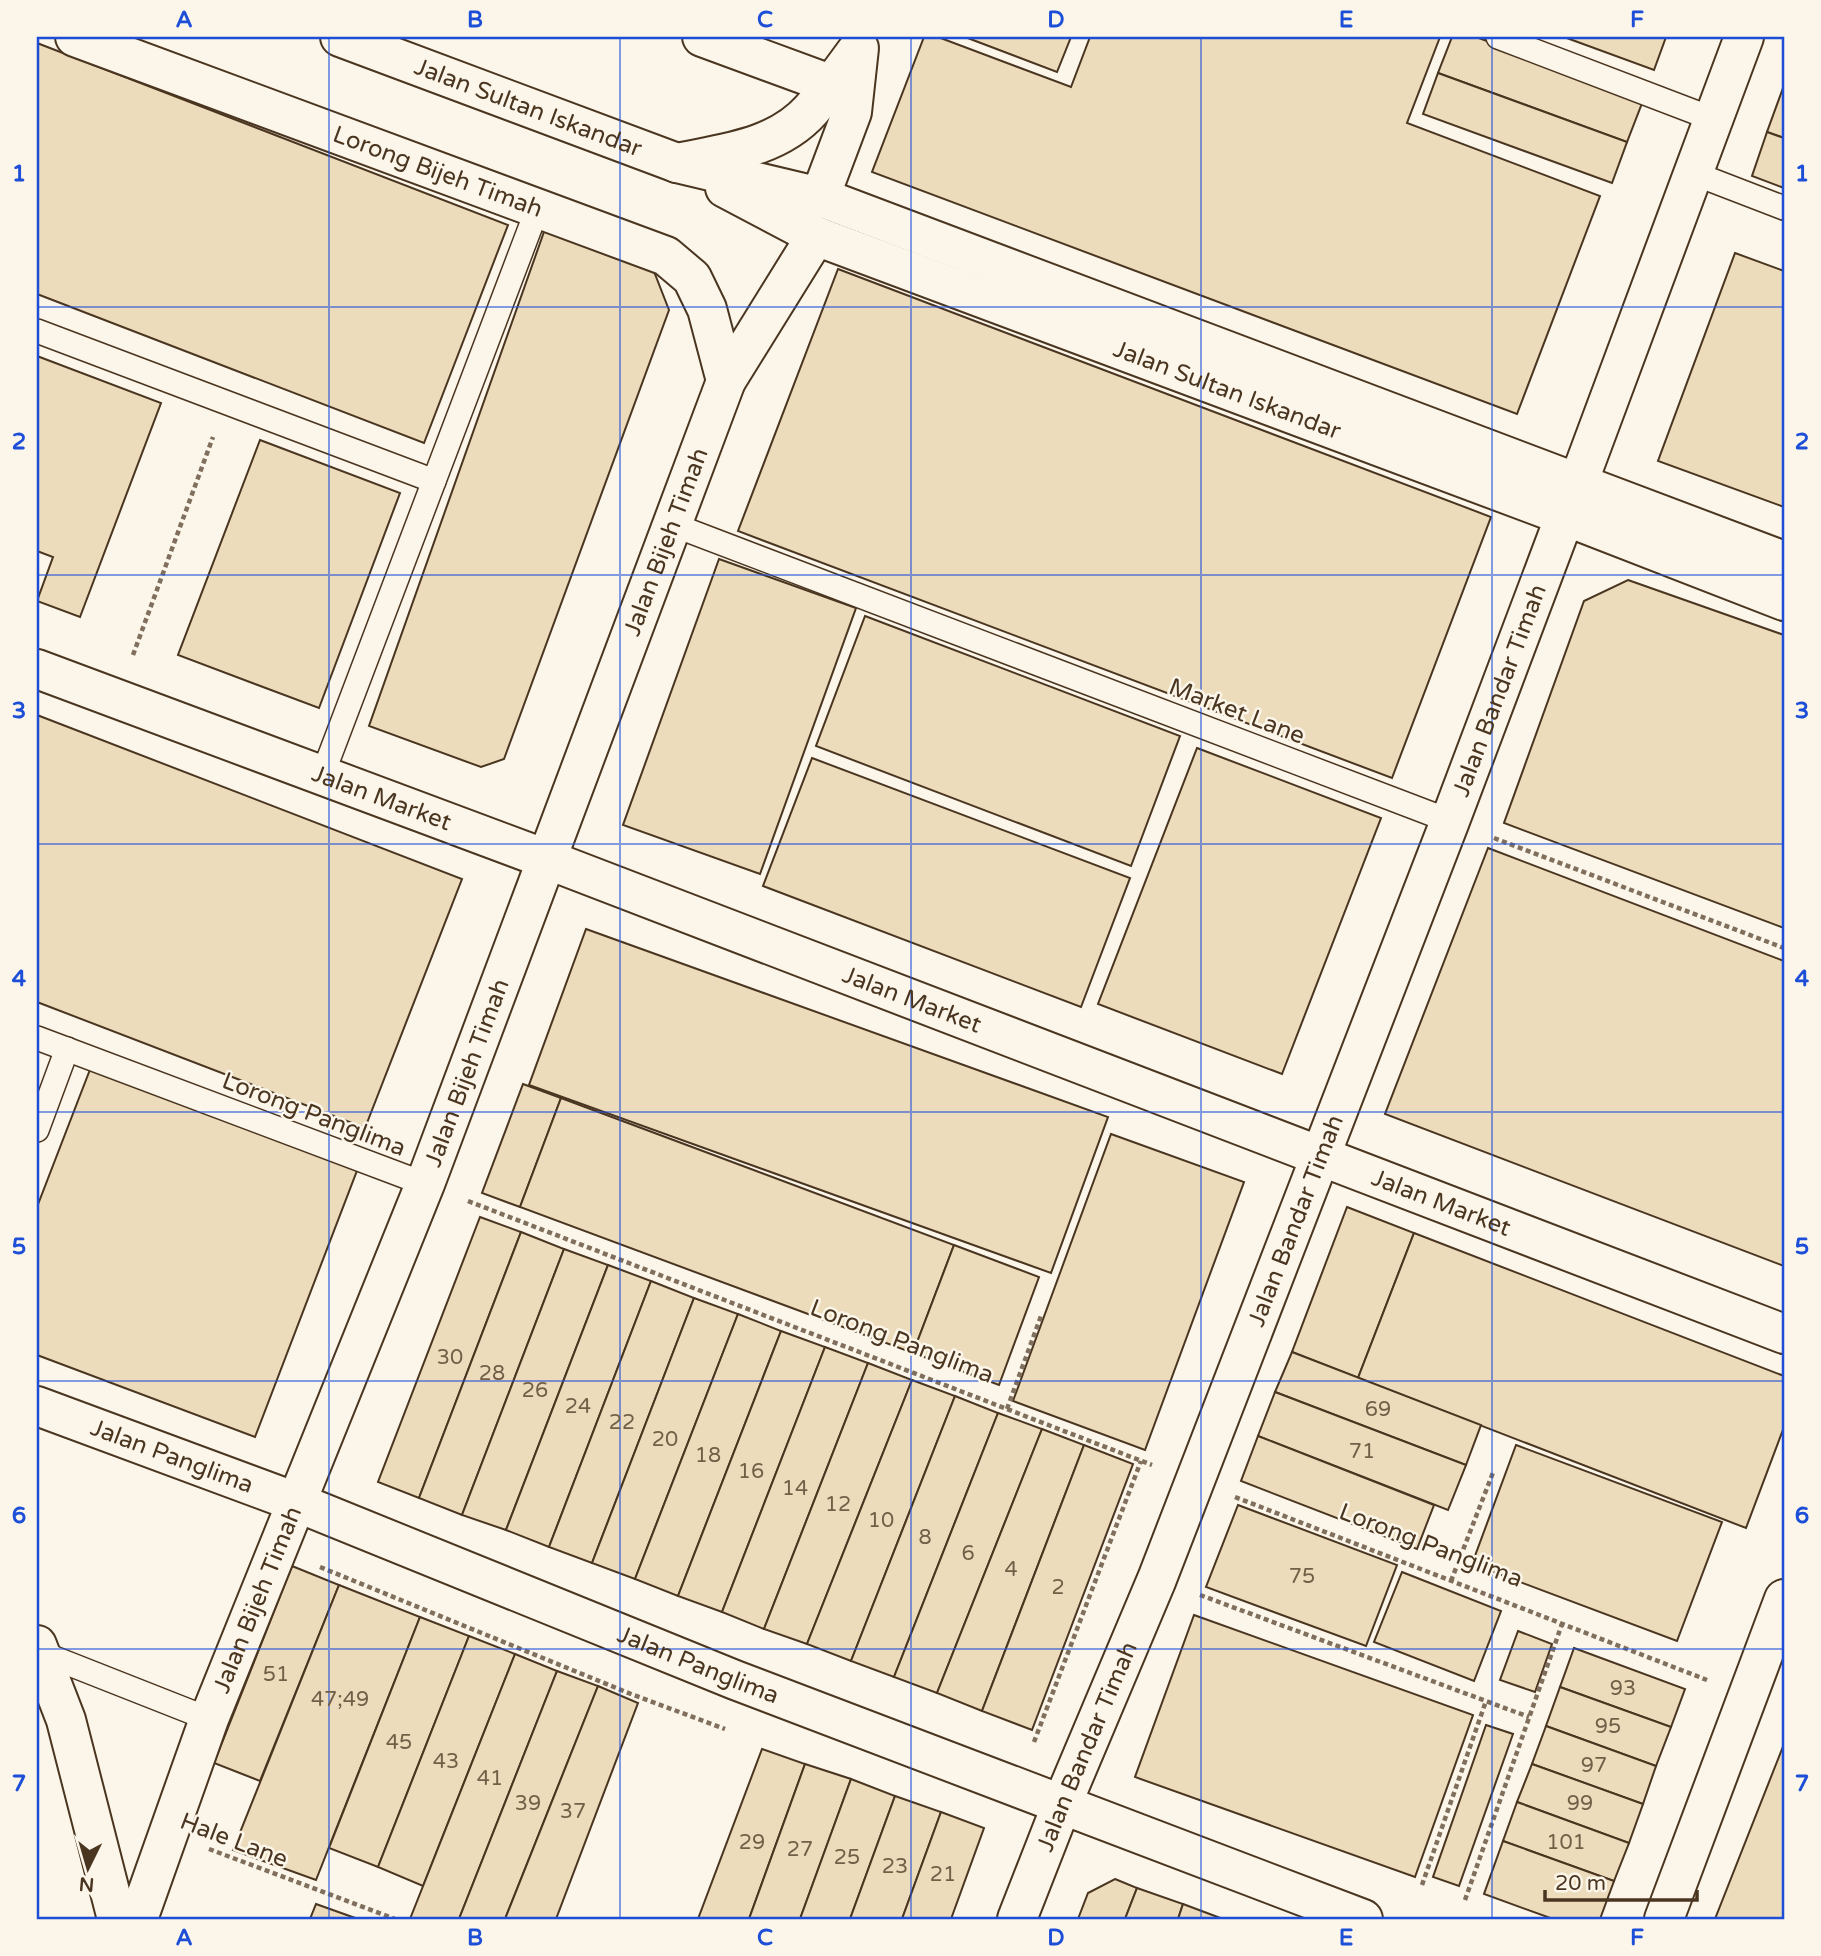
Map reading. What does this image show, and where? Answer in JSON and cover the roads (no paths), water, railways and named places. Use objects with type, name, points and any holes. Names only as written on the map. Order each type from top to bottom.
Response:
[{"type":"main road","name":"Lorong Bijeh Timah","points":[[75,37],[666,256],[692,278],[707,309],[726,381]]},
{"type":"main road","name":"Jalan Sultan Iskandar","points":[[340,37],[677,163],[820,197],[1571,500],[1784,601]]},
{"type":"main road","points":[[702,37],[830,85]]},
{"type":"main road","name":"Jalan Bandar Timah","points":[[1017,1919],[1062,1804],[1157,1579],[1321,1156],[1450,821],[1744,37]]},
{"type":"main road","points":[[677,163],[753,148],[783,133],[811,111],[861,43]]},
{"type":"main road","points":[[820,197],[852,113],[861,43]]},
{"type":"main road","name":"Jalan Sultan Iskandar","points":[[677,163],[816,236],[1571,500],[1784,561]]},
{"type":"main road","name":"Jalan Bijeh Timah","points":[[138,1919],[209,1719],[425,1184],[726,381],[816,236]]},
{"type":"main road","name":"Jalan Market","points":[[37,669],[546,859],[1784,1334]]},
{"type":"main road","name":"Jalan Panglima","points":[[37,1406],[296,1502],[735,1680],[1363,1919]]},
{"type":"main road","points":[[1664,1919],[1784,1599]]},
{"type":"main road","points":[[38,1648],[66,1720],[117,1919]]},
{"type":"lane","points":[[1498,37],[1713,119]]},
{"type":"lane","points":[[1693,173],[1784,208]]},
{"type":"lane","points":[[322,776],[538,207]]},
{"type":"lane","points":[[37,331],[434,481]]},
{"type":"lane","name":"Market Lane","points":[[671,524],[1450,821]]},
{"type":"lane","name":"Lorong Panglima","points":[[37,1038],[425,1184]]},
{"type":"lane","points":[[37,1128],[67,1049]]},
{"type":"lane","points":[[38,1648],[209,1719]]}]
